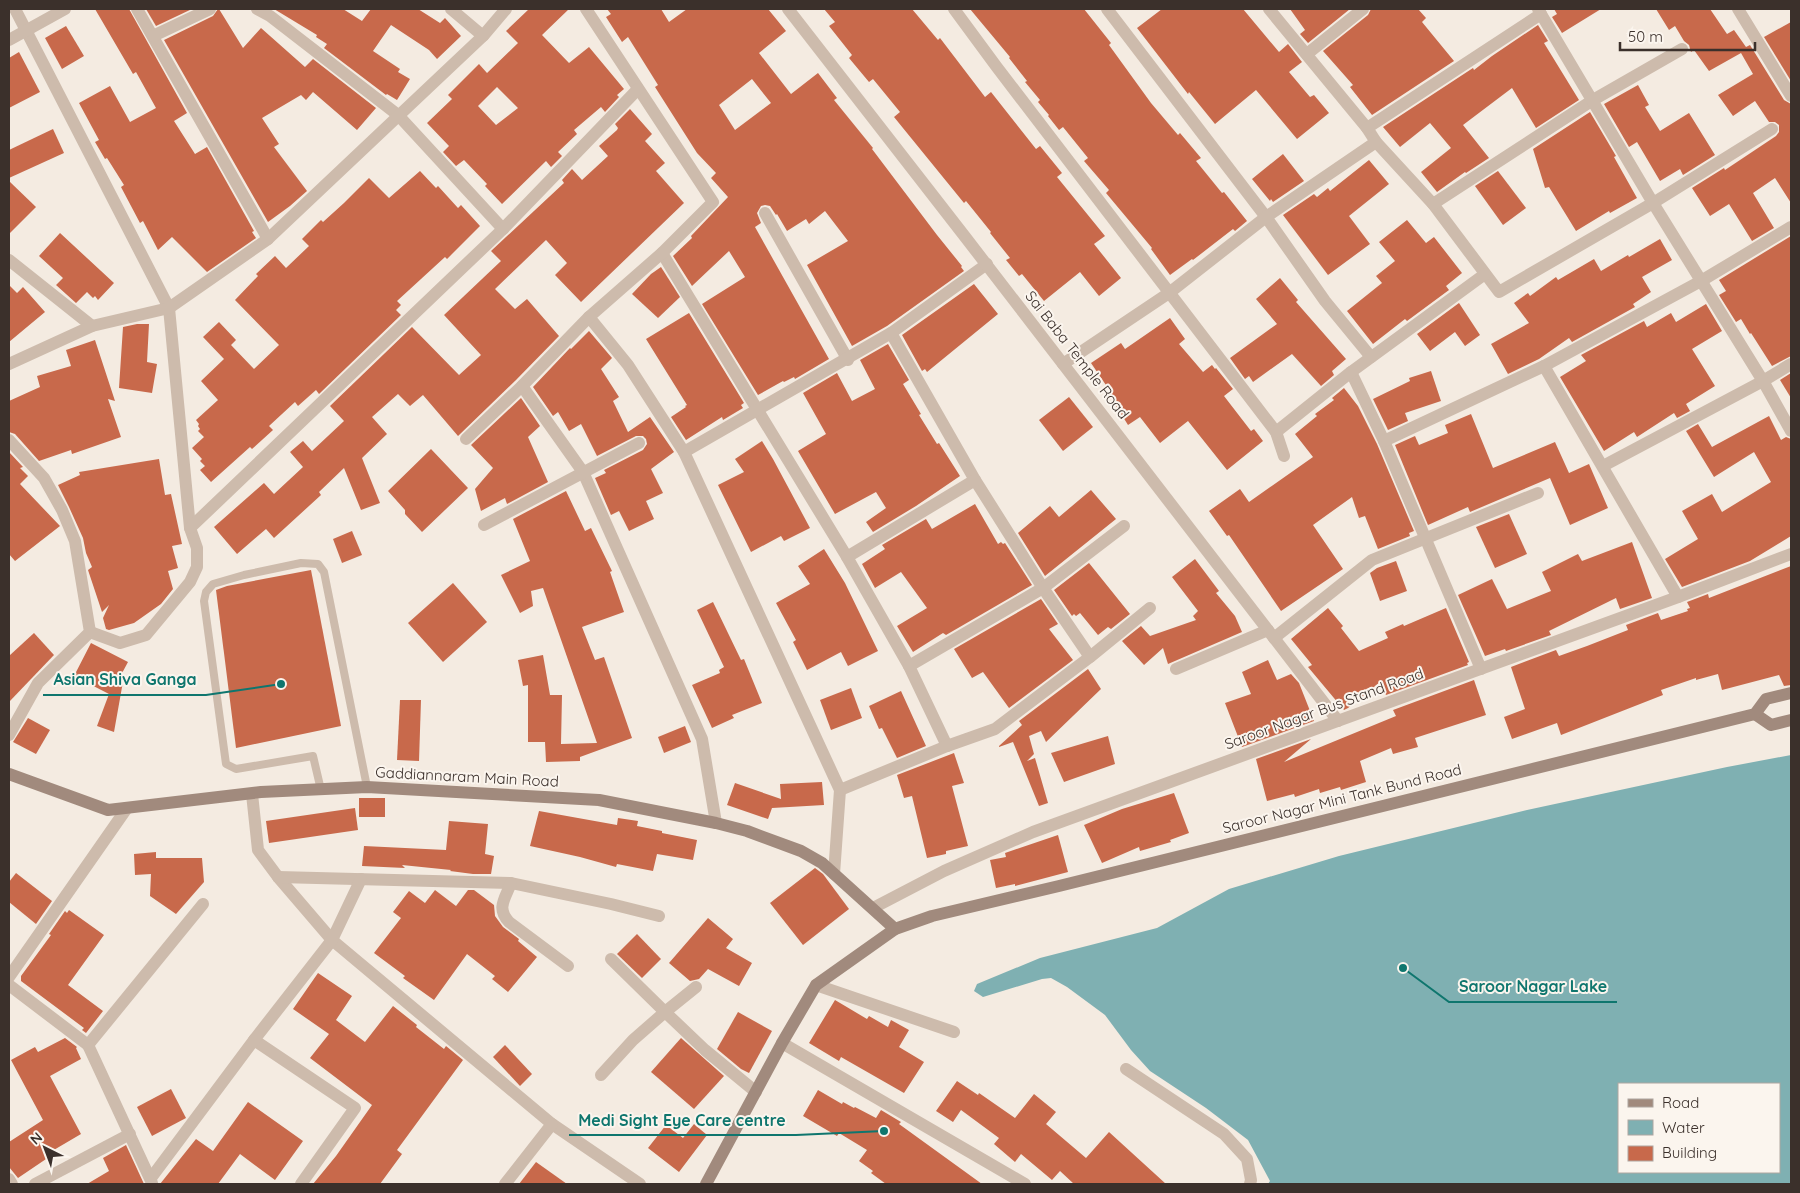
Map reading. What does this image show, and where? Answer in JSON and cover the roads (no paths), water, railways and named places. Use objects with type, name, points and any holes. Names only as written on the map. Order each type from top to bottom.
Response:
[{"type":"main road","points":[[1791,693],[1766,698],[1755,714],[1771,725],[1791,720]]},
{"type":"main road","name":"Saroor Nagar Mini Tank Bund Road","points":[[816,985],[895,929],[932,916],[1755,714]]},
{"type":"main road","name":"Gaddiannaram Main Road","points":[[9,774],[108,810],[252,794],[367,787],[599,800],[716,823],[747,831],[801,851],[822,863],[895,929]]},
{"type":"main road","points":[[706,1184],[816,985]]},
{"type":"street","points":[[15,9],[169,308],[190,528],[197,548],[197,567],[190,582],[146,634],[120,644],[90,632]]},
{"type":"street","points":[[9,40],[64,9]]},
{"type":"street","points":[[137,9],[268,239]]},
{"type":"street","points":[[153,36],[210,9]]},
{"type":"street","points":[[257,9],[270,16],[398,115],[503,228]]},
{"type":"street","points":[[451,9],[482,36]]},
{"type":"street","points":[[9,364],[92,326],[169,308],[268,239],[482,36],[506,9]]},
{"type":"street","points":[[466,439],[522,386],[589,317],[662,253],[712,202],[586,9]]},
{"type":"street","name":"Sai Baba Temple Road","points":[[788,9],[987,264],[1338,722]]},
{"type":"street","points":[[954,9],[1276,432],[1284,456]]},
{"type":"street","points":[[1107,9],[1266,217],[1326,301],[1371,357]]},
{"type":"street","points":[[1269,9],[1367,128],[1376,142],[1433,204],[1499,292],[1653,203],[1772,129]]},
{"type":"street","points":[[1307,54],[1363,9]]},
{"type":"street","points":[[1738,9],[1791,96]]},
{"type":"street","points":[[1367,128],[1540,11],[1653,203],[1763,381],[1791,432]]},
{"type":"street","points":[[1433,204],[1593,100],[1682,49]]},
{"type":"street","points":[[190,528],[503,228],[638,89]]},
{"type":"street","points":[[1063,364],[1169,293],[1266,217],[1376,142]]},
{"type":"street","points":[[765,213],[848,360]]},
{"type":"street","points":[[1384,441],[1544,366],[1701,281],[1791,227]]},
{"type":"street","points":[[662,253],[847,557],[909,666],[947,746]]},
{"type":"street","points":[[9,260],[92,326]]},
{"type":"street","points":[[684,452],[848,360],[891,333],[987,264]]},
{"type":"street","points":[[1276,432],[1351,372],[1485,274]]},
{"type":"street","points":[[589,317],[628,365],[684,452],[840,790],[834,874]]},
{"type":"street","points":[[891,333],[975,480],[1090,658]]},
{"type":"street","points":[[1603,466],[1763,381],[1791,364]]},
{"type":"street","points":[[1544,366],[1678,598]]},
{"type":"street","points":[[1351,372],[1384,441],[1481,669]]},
{"type":"street","points":[[522,386],[583,472],[702,739],[716,823]]},
{"type":"street","points":[[9,440],[44,478],[62,510],[75,541],[90,632]]},
{"type":"street","points":[[484,525],[639,443]]},
{"type":"street","points":[[847,557],[975,480]]},
{"type":"street","points":[[1176,669],[1271,634],[1372,560],[1538,493]]},
{"type":"street","points":[[909,666],[1043,588],[1124,526]]},
{"type":"street","name":"Saroor Nagar Bus Stand Road","points":[[873,908],[944,871],[1034,832],[1678,598],[1791,554]]},
{"type":"street","points":[[840,790],[947,746],[995,729],[1090,658],[1150,608]]},
{"type":"street","points":[[9,735],[38,683],[90,632]]},
{"type":"street","points":[[252,794],[258,850],[278,877],[332,940],[552,1124],[640,1184]]},
{"type":"street","points":[[9,977],[127,808]]},
{"type":"street","points":[[278,877],[511,883],[659,916]]},
{"type":"street","points":[[9,986],[88,1045],[152,1181],[254,1040],[332,940],[361,879]]},
{"type":"street","points":[[511,883],[502,907],[503,916],[568,966]]},
{"type":"street","points":[[88,1045],[202,904]]},
{"type":"street","points":[[611,959],[705,1050],[756,1092]]},
{"type":"street","points":[[816,985],[954,1032]]},
{"type":"street","points":[[601,1075],[633,1040],[696,987]]},
{"type":"street","points":[[254,1040],[355,1108],[301,1184]]},
{"type":"street","points":[[782,1044],[1025,1184]]},
{"type":"street","points":[[1126,1069],[1224,1134],[1247,1159],[1250,1184]]},
{"type":"street","points":[[506,1184],[552,1124]]},
{"type":"street","points":[[35,1184],[130,1134]]},
{"type":"street","points":[[9,1179],[12,1184]]},
{"type":"lane","points":[[321,790],[313,756],[236,769],[226,764],[204,601],[206,592],[213,584],[244,575],[301,563],[318,564],[324,572],[367,787]]},
{"type":"water","points":[[1791,755],[1791,1184],[1268,1184],[1270,1181],[1248,1140],[1206,1108],[1150,1071],[1131,1050],[1105,1015],[1067,987],[1051,978],[983,997],[974,991],[977,984],[1040,958],[1157,928],[1229,889],[1339,856],[1527,810]]},
{"type":"place","name":"Asian Shiva Ganga","points":[[281,684]]},
{"type":"place","name":"Saroor Nagar Lake","points":[[1403,968]]},
{"type":"place","name":"Medi Sight Eye Care centre","points":[[884,1131]]}]
